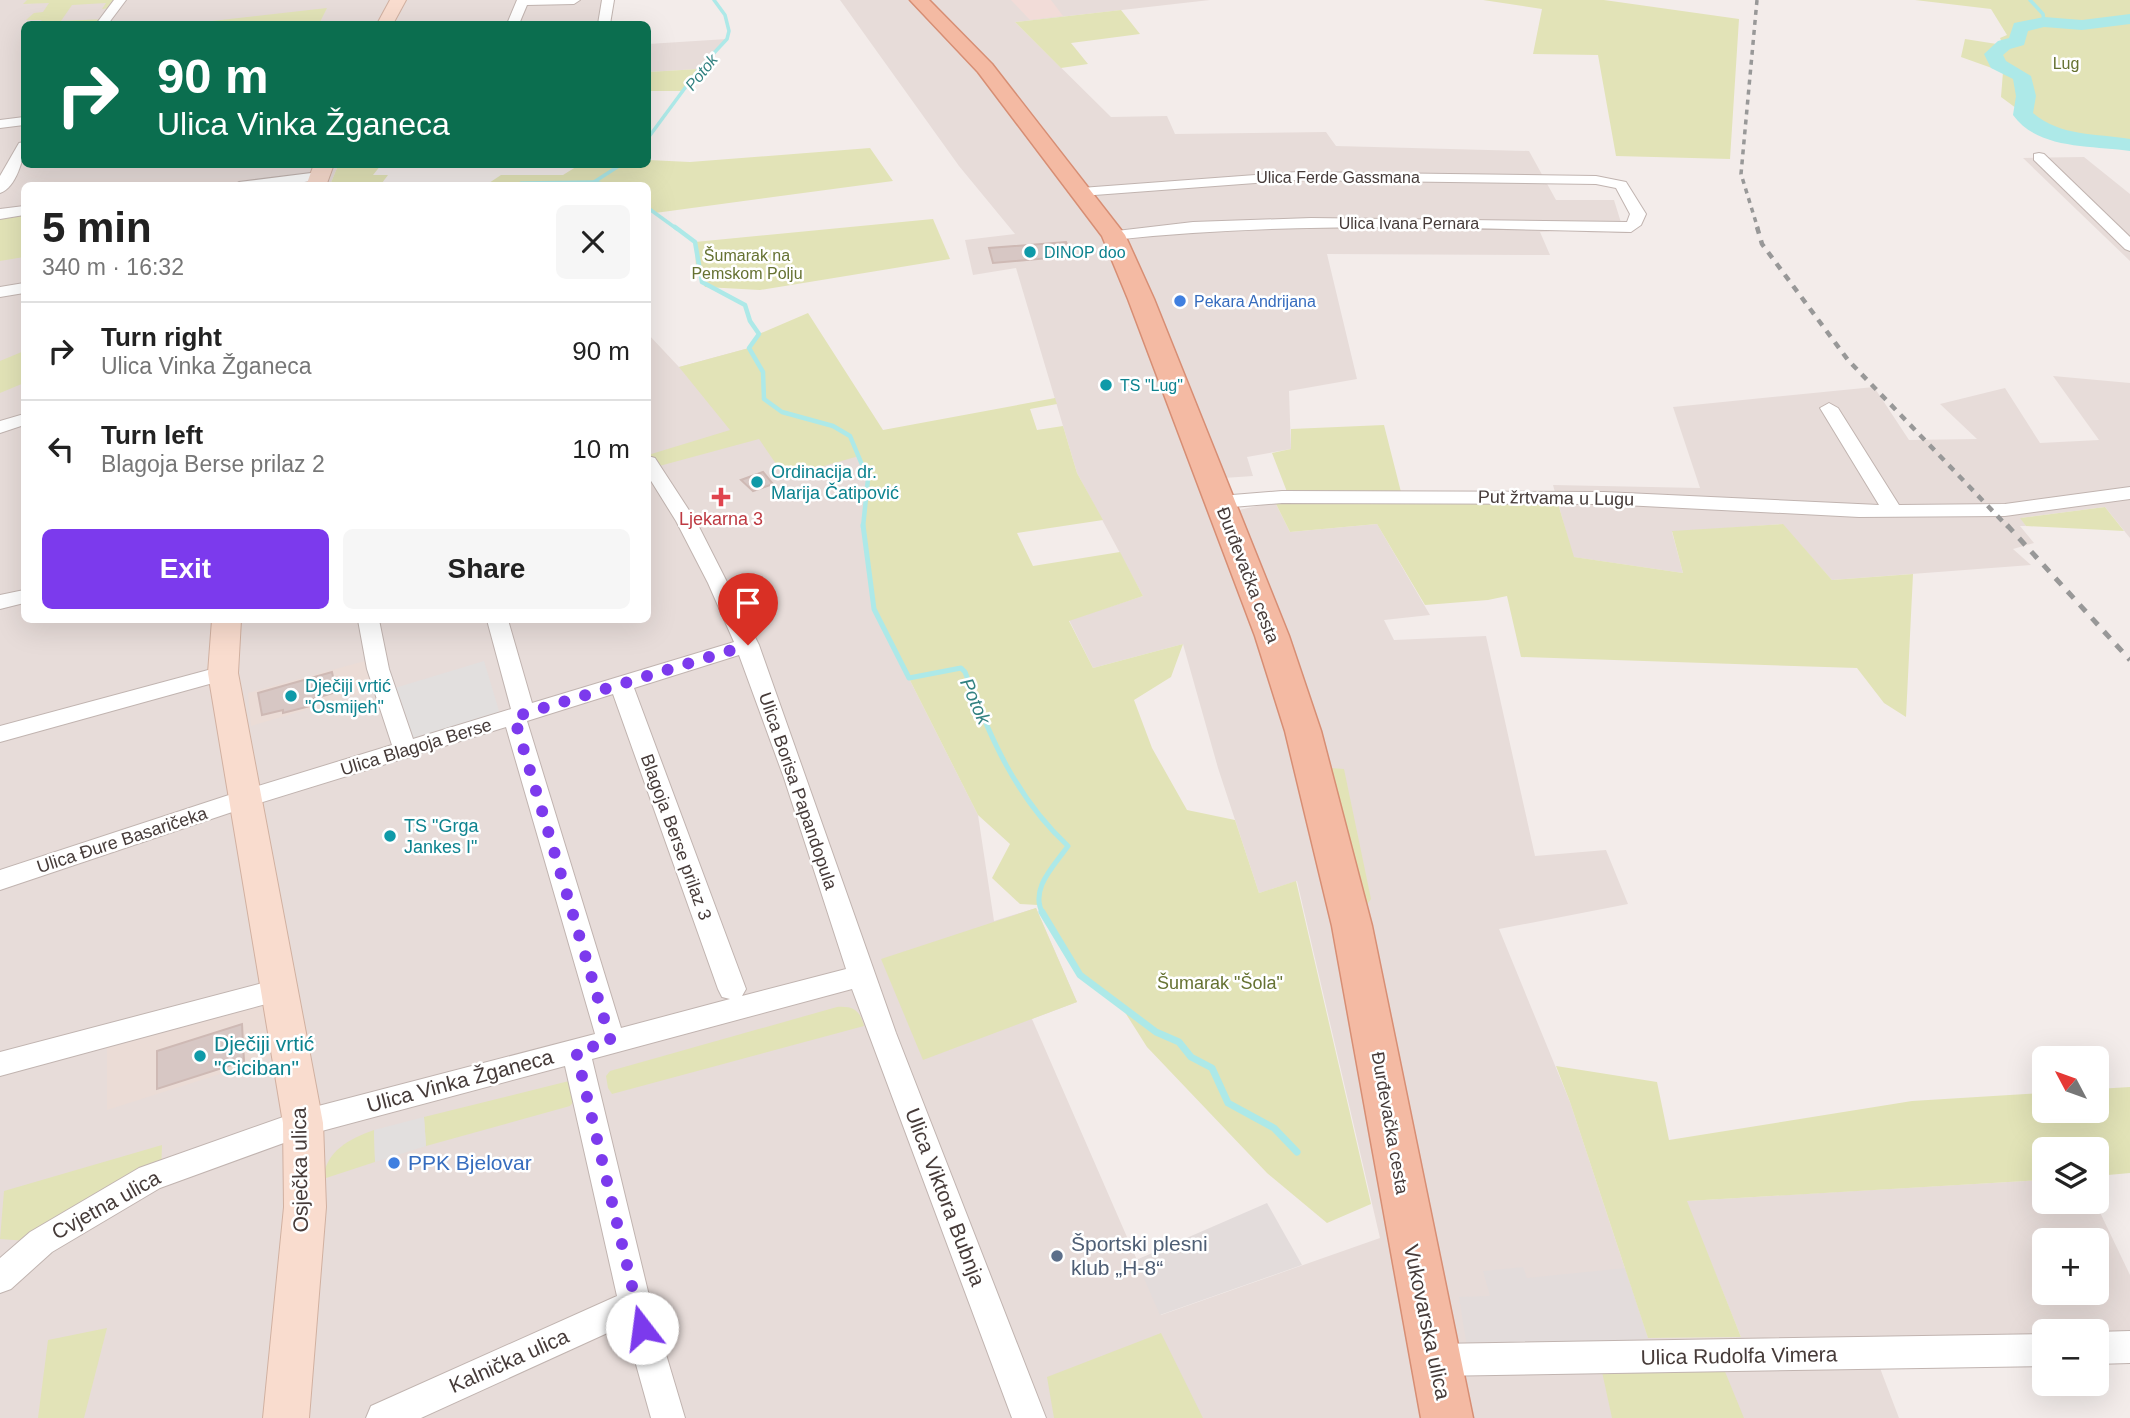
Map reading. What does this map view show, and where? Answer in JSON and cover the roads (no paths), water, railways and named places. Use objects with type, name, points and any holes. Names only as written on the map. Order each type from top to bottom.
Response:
[{"type":"main road","name":"Đurđevačka cesta","points":[[919,0],[985,68],[1081,191],[1113,235],[1140,295],[1292,690],[1316,776],[1366,983],[1407,1226]]},
{"type":"main road","name":"Vukovarska ulica","points":[[1407,1226],[1447,1418]]},
{"type":"street","points":[[104,21],[120,0]]},
{"type":"street","points":[[387,21],[398,0]]},
{"type":"street","points":[[514,21],[522,1],[574,0]]},
{"type":"street","points":[[604,21],[608,0]]},
{"type":"street","points":[[0,124],[21,121]]},
{"type":"street","points":[[2039,157],[2130,246]]},
{"type":"street","points":[[0,189],[20,160]]},
{"type":"street","points":[[268,182],[320,175]]},
{"type":"street","name":"Ulica Ferde Gassmana","points":[[1081,191],[1297,176],[1596,180]]},
{"type":"street","name":"Ulica Ivana Pernara","points":[[1113,235],[1202,226],[1345,223],[1469,222],[1631,227],[1638,214],[1621,185],[1596,180]]},
{"type":"street","points":[[0,214],[21,211]]},
{"type":"street","points":[[0,292],[21,288]]},
{"type":"street","points":[[1829,408],[1892,510]]},
{"type":"street","points":[[0,427],[21,420]]},
{"type":"street","name":"Ulica Borisa Papandopula","points":[[651,467],[701,547],[748,645],[861,976]]},
{"type":"street","name":"Put žrtvama u Lugu","points":[[1220,502],[1282,497],[1580,498],[1859,512],[2005,510],[2130,493]]},
{"type":"street","points":[[0,602],[21,598]]},
{"type":"street","name":"Osječka ulica","points":[[226,623],[223,673],[303,1123],[305,1207],[286,1418]]},
{"type":"street","points":[[369,623],[378,669],[405,750]]},
{"type":"street","points":[[498,623],[519,715],[611,1042]]},
{"type":"street","name":"Ulica Blagoja Berse","points":[[244,799],[748,645]]},
{"type":"street","points":[[0,734],[223,673]]},
{"type":"street","name":"Blagoja Berse prilaz 3","points":[[621,684],[732,989]]},
{"type":"street","name":"Ulica Đure Basaričeka","points":[[0,880],[244,799]]},
{"type":"street","name":"Ulica Vinka Žganeca","points":[[303,1123],[861,976]]},
{"type":"street","name":"Ulica Viktora Bubnja","points":[[861,976],[1029,1418]]},
{"type":"street","points":[[0,1064],[278,990]]},
{"type":"street","points":[[576,1051],[635,1304],[668,1418]]},
{"type":"street","name":"Cvjetna ulica","points":[[0,1278],[41,1242],[150,1178],[303,1123]]},
{"type":"street","name":"Kalnička ulica","points":[[383,1418],[635,1304]]},
{"type":"street","points":[[2109,1348],[2130,1347]]},
{"type":"street","name":"Ulica Rudolfa Vimera","points":[[1434,1360],[2032,1350]]},
{"type":"waterway","name":"Potok","points":[[651,134],[699,69],[727,39],[729,31],[725,15],[714,0]]},
{"type":"waterway","points":[[2030,0],[2043,14],[2044,22]]},
{"type":"waterway","points":[[2130,19],[2082,25],[2044,22],[2020,27],[2018,41],[2004,45],[1993,54],[1998,64],[2022,76],[2026,96],[2023,115],[2034,125],[2047,132],[2073,139],[2130,145]]},
{"type":"waterway","name":"Potok","points":[[594,182],[616,168]]},
{"type":"waterway","name":"Potok","points":[[651,210],[677,229]]},
{"type":"waterway","name":"Potok","points":[[675,227],[695,242],[702,282],[745,305],[750,321],[759,334],[749,348],[763,372],[764,399],[782,412],[833,426],[850,436],[868,479],[863,526]]},
{"type":"waterway","name":"Potok","points":[[863,526],[874,609],[909,678],[961,668],[965,672],[984,720],[1019,787],[1033,808],[1068,846],[1041,887],[1039,905],[1042,913]]},
{"type":"waterway","name":"Potok","points":[[1042,913],[1080,975],[1156,1032],[1179,1042],[1191,1057],[1212,1068],[1228,1103],[1274,1128],[1297,1152]]},
{"type":"railway","points":[[1757,0],[1741,174],[1758,229]]},
{"type":"railway","points":[[1757,227],[1762,244],[1848,360],[2008,527]]},
{"type":"railway","points":[[2007,525],[2130,660]]},
{"type":"place","name":"DINOP doo","points":[[1030,252]]},
{"type":"place","name":"Pekara Andrijana","points":[[1180,301]]},
{"type":"place","name":"TS \"Lug\"","points":[[1106,385]]},
{"type":"place","name":"Ordinacija dr. Marija Čatipović","points":[[757,482]]},
{"type":"place","name":"Ljekarna 3","points":[[721,497]]},
{"type":"place","name":"Dječiji vrtić \"Osmijeh\"","points":[[291,696]]},
{"type":"place","name":"TS \"Grga Jankes I\"","points":[[390,836]]},
{"type":"place","name":"Dječiji vrtić \"Ciciban\"","points":[[200,1056]]},
{"type":"place","name":"PPK Bjelovar","points":[[394,1163]]},
{"type":"place","name":"Športski plesni klub „H-8“","points":[[1057,1256]]},
{"type":"park label","name":"Lug","points":[[2066,63]]},
{"type":"park label","name":"Šumarak na Pemskom Polju","points":[[747,264]]},
{"type":"park label","name":"Šumarak \"Šola\"","points":[[1220,983]]}]
